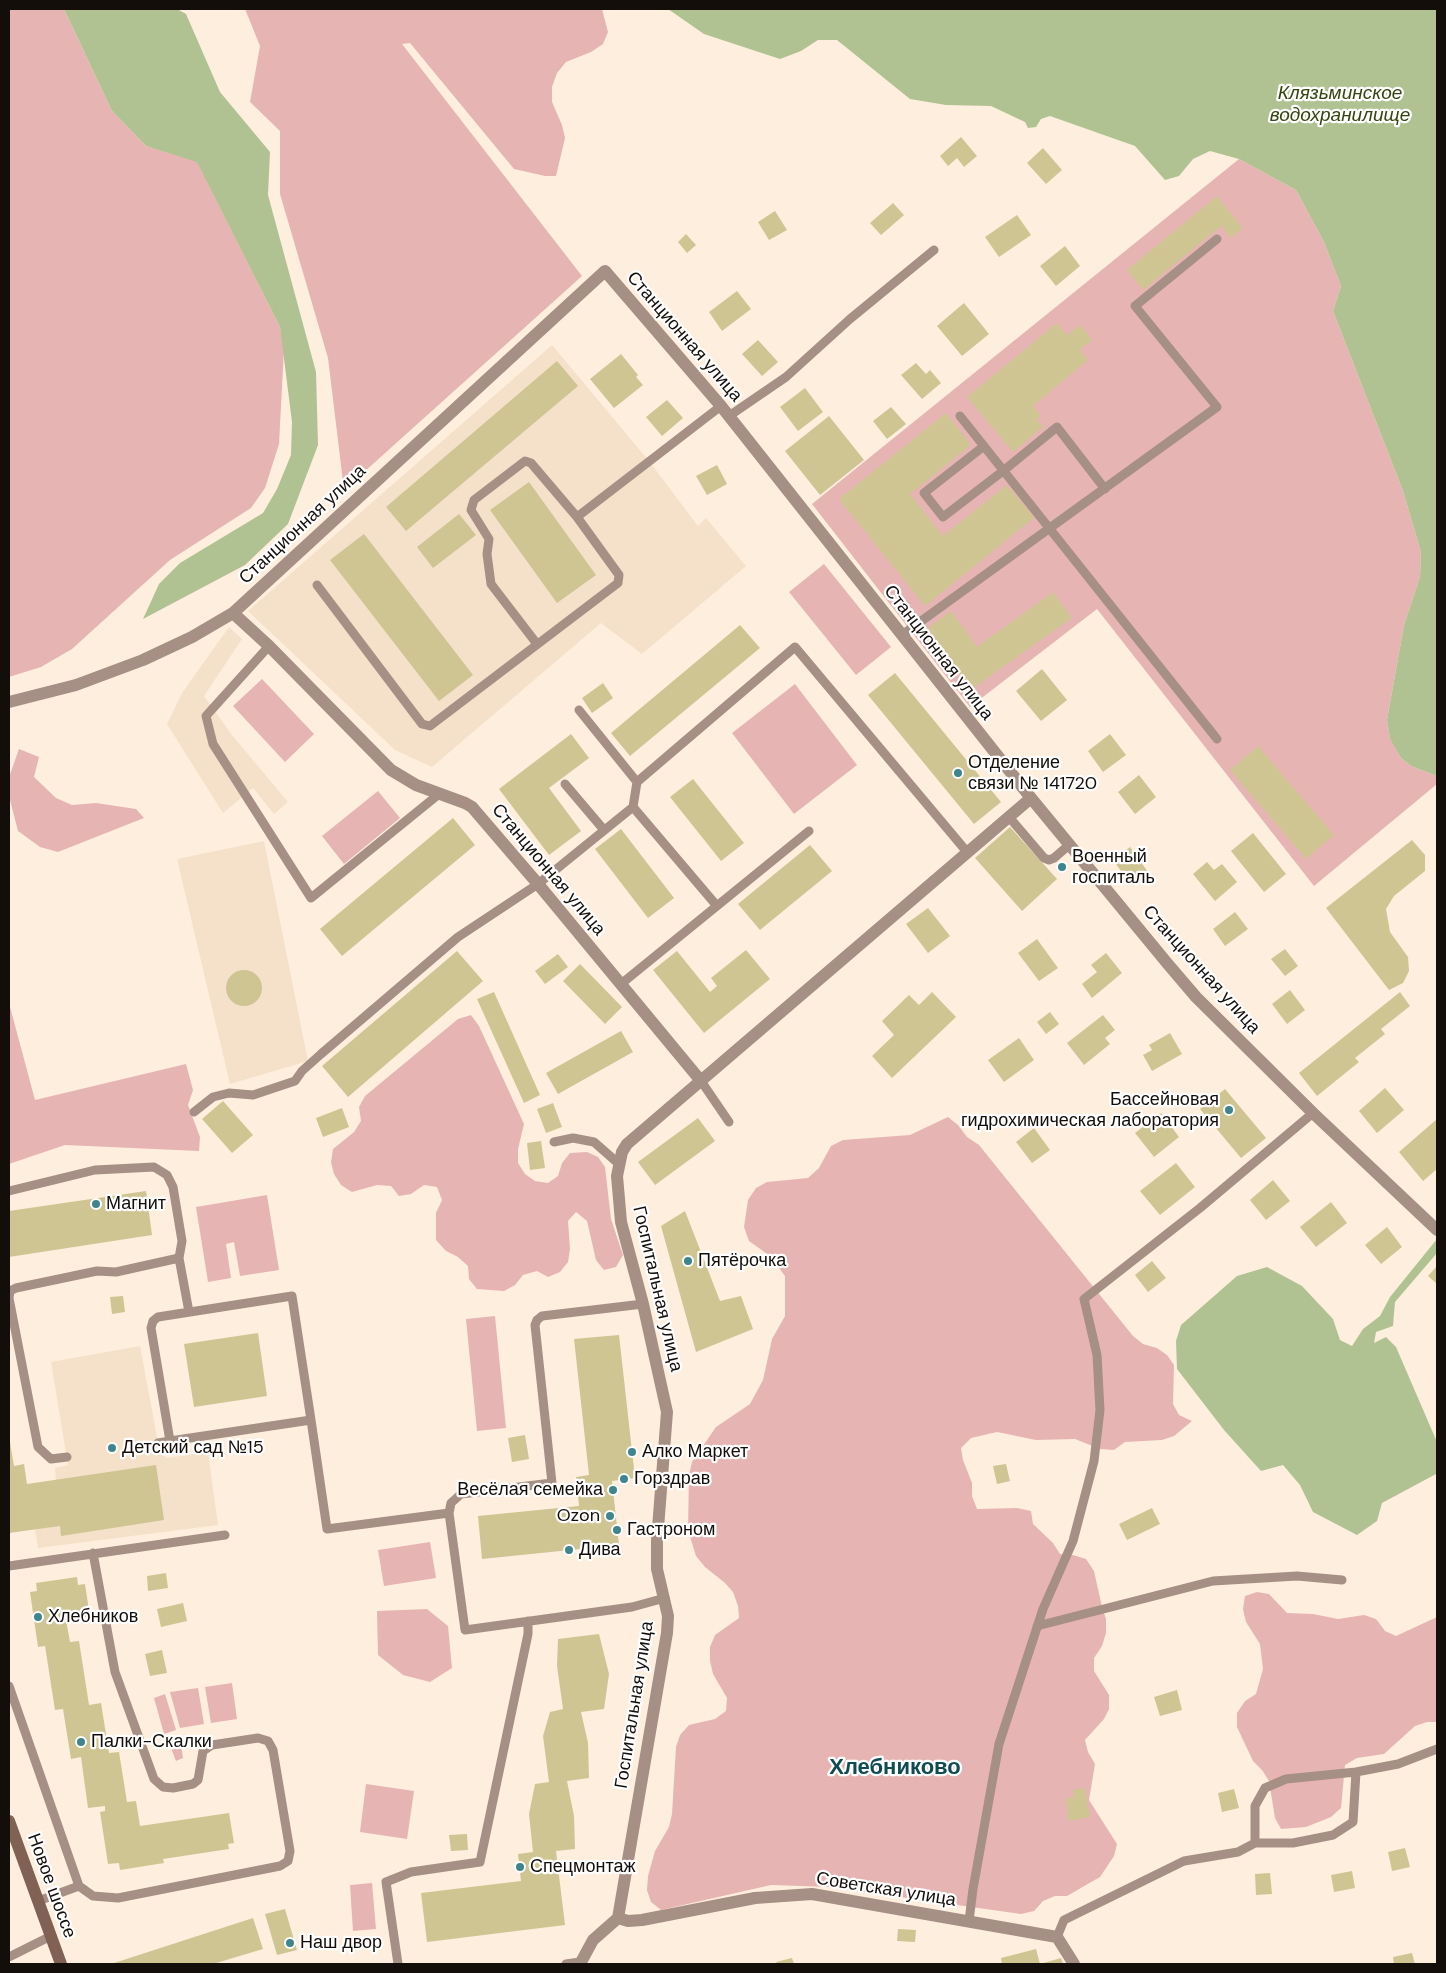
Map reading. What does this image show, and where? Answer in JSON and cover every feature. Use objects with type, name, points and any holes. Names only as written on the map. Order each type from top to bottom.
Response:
[{"type":"street","name":"Станционная улица","points":[[9,702],[76,685],[143,660],[192,637],[233,613],[605,271],[725,411],[1031,798],[1196,997],[1437,1230]]},
{"type":"street","name":"Станционная улица","points":[[233,613],[269,646],[391,770],[416,784],[465,803],[472,808],[538,884],[701,1081]]},
{"type":"street","points":[[701,1081],[1031,798]]},
{"type":"street","name":"Госпитальная улица","points":[[618,1918],[667,1633],[668,1616],[657,1569],[657,1541],[667,1412],[621,1222],[617,1182],[622,1152],[628,1144],[701,1081]]},
{"type":"street","name":"Новое шоссе","points":[[9,1820],[61,1964]]},
{"type":"street","name":"Советская улица","points":[[618,1918],[628,1921],[642,1920],[755,1898],[812,1894],[1057,1937]]},
{"type":"street","points":[[580,1963],[593,1940],[618,1918]]},
{"type":"street","points":[[1057,1937],[1074,1964]]},
{"type":"lane","points":[[902,635],[1217,407],[1135,306],[1217,239]]},
{"type":"lane","points":[[577,517],[725,411],[786,377],[850,319],[934,250]]},
{"type":"lane","points":[[960,416],[1217,739]]},
{"type":"lane","points":[[984,446],[924,493],[944,517],[1003,472],[1057,427],[1105,489]]},
{"type":"lane","points":[[317,585],[422,724],[430,726],[618,583],[619,575],[577,517],[531,463],[525,460],[474,500],[472,510],[489,539],[487,554],[491,584],[537,644]]},
{"type":"lane","points":[[269,646],[206,716],[213,744],[311,898],[439,794]]},
{"type":"lane","points":[[194,1112],[213,1097],[229,1093],[253,1094],[295,1081],[302,1071],[321,1054],[458,937],[538,884],[632,807],[637,782],[795,647],[968,852]]},
{"type":"lane","points":[[578,710],[637,782]]},
{"type":"lane","points":[[565,784],[604,830]]},
{"type":"lane","points":[[632,807],[717,906]]},
{"type":"lane","points":[[1009,817],[1044,858],[1049,860],[1054,858],[1069,845]]},
{"type":"lane","points":[[621,984],[809,831]]},
{"type":"lane","points":[[701,1081],[729,1122]]},
{"type":"lane","points":[[969,1921],[999,1744],[1043,1609],[1073,1541],[1094,1461],[1100,1401],[1097,1355],[1084,1299],[1200,1208],[1314,1113]]},
{"type":"lane","points":[[554,1142],[573,1138],[594,1142],[619,1164]]},
{"type":"lane","points":[[9,1191],[95,1170],[154,1167],[167,1174],[173,1187],[182,1242],[179,1258],[189,1312]]},
{"type":"lane","points":[[67,1457],[51,1459],[38,1447],[9,1298],[10,1291],[16,1288],[97,1271],[116,1272],[179,1258]]},
{"type":"lane","points":[[170,1441],[151,1328],[153,1321],[158,1317],[292,1296],[327,1529],[449,1513]]},
{"type":"lane","points":[[642,1304],[542,1316],[537,1320],[535,1325],[552,1483],[460,1494],[451,1503],[449,1513],[465,1630],[632,1607],[665,1598]]},
{"type":"lane","points":[[158,1443],[311,1420]]},
{"type":"lane","points":[[9,1566],[225,1535]]},
{"type":"lane","points":[[9,1686],[79,1886],[93,1896],[118,1898],[280,1866],[288,1861],[290,1851],[273,1750],[268,1741],[258,1738],[212,1745],[203,1751],[198,1780],[192,1784],[173,1788],[163,1787],[154,1780],[115,1672],[93,1553]]},
{"type":"lane","points":[[1037,1626],[1214,1581],[1297,1576],[1342,1580]]},
{"type":"lane","points":[[398,1964],[386,1882],[411,1872],[480,1862],[528,1634],[528,1622]]},
{"type":"lane","points":[[1254,1843],[1255,1806],[1264,1788],[1286,1779],[1356,1772],[1398,1764],[1437,1748]]},
{"type":"lane","points":[[1057,1937],[1064,1920],[1184,1861],[1238,1852],[1254,1843],[1293,1843],[1333,1835],[1352,1822],[1356,1772]]},
{"type":"lane","points":[[38,1901],[79,1886]]},
{"type":"lane","points":[[9,1957],[51,1936]]},
{"type":"lane","points":[[566,1964],[580,1963]]},
{"type":"shaded area","points":[[9,9],[64,9],[112,111],[146,146],[197,161],[280,327],[284,349],[279,444],[265,488],[251,508],[170,560],[72,649],[41,667],[9,677]]},
{"type":"shaded area","points":[[245,9],[602,9],[608,32],[603,44],[591,52],[566,62],[557,73],[552,87],[552,102],[562,125],[565,138],[556,176],[545,176],[514,169],[410,43],[402,44],[582,276],[344,490],[328,358],[280,194],[280,131],[250,102],[260,46]]},
{"type":"shaded area","points":[[1239,159],[1296,190],[1324,242],[1341,286],[1333,311],[1403,491],[1421,552],[1420,577],[1404,625],[1387,720],[1390,738],[1401,758],[1411,766],[1437,776],[1437,784],[1314,886],[1097,609],[970,707],[812,504]]},
{"type":"shaded area","points":[[552,345],[649,461],[698,526],[706,518],[746,566],[642,654],[601,623],[432,767],[395,750],[248,611]]},
{"type":"shaded area","points":[[824,564],[891,647],[856,675],[789,592]]},
{"type":"shaded area","points":[[229,627],[242,639],[204,696],[232,735],[288,802],[274,814],[253,788],[223,813],[167,724],[182,693]]},
{"type":"shaded area","points":[[262,679],[314,734],[285,762],[233,706]]},
{"type":"shaded area","points":[[795,684],[857,765],[794,814],[732,733]]},
{"type":"shaded area","points":[[19,749],[39,757],[34,777],[56,798],[72,805],[96,803],[136,809],[144,818],[58,852],[40,847],[18,831],[9,796],[9,777]]},
{"type":"shaded area","points":[[378,791],[400,818],[344,864],[322,836]]},
{"type":"shaded area","points":[[264,841],[308,1061],[230,1084],[177,859]]},
{"type":"shaded area","points":[[9,1003],[35,1100],[186,1064],[193,1090],[188,1105],[200,1137],[199,1151],[65,1145],[9,1164]]},
{"type":"shaded area","points":[[471,1015],[479,1026],[524,1124],[518,1149],[518,1163],[525,1174],[535,1181],[548,1183],[558,1176],[562,1163],[570,1153],[587,1152],[598,1157],[605,1167],[611,1219],[623,1255],[616,1267],[604,1270],[596,1260],[587,1221],[576,1212],[568,1221],[570,1249],[568,1262],[560,1272],[548,1277],[537,1271],[523,1275],[515,1285],[504,1291],[477,1289],[469,1279],[468,1266],[458,1257],[446,1251],[436,1240],[436,1213],[442,1200],[437,1187],[424,1185],[411,1194],[399,1196],[391,1186],[377,1185],[352,1192],[341,1185],[334,1174],[331,1162],[333,1149],[354,1132],[361,1121],[359,1107],[365,1096],[458,1019]]},
{"type":"shaded area","points":[[948,1117],[958,1125],[967,1137],[979,1145],[1133,1336],[1143,1344],[1157,1348],[1167,1355],[1174,1365],[1173,1404],[1179,1415],[1192,1421],[1174,1436],[1162,1440],[1125,1442],[1114,1450],[1100,1449],[1075,1439],[1036,1440],[997,1432],[971,1438],[961,1448],[963,1460],[972,1483],[972,1496],[977,1509],[1017,1508],[1031,1511],[1033,1524],[1053,1543],[1060,1554],[1086,1559],[1094,1571],[1106,1619],[1106,1633],[1102,1646],[1094,1658],[1094,1671],[1109,1695],[1109,1709],[1104,1719],[1085,1740],[1088,1752],[1095,1764],[1089,1800],[1117,1844],[1114,1856],[1100,1877],[1067,1896],[1055,1896],[1043,1901],[1034,1911],[1021,1914],[829,1887],[771,1885],[661,1910],[651,1902],[647,1890],[648,1876],[655,1851],[669,1827],[672,1814],[676,1747],[680,1735],[689,1725],[715,1719],[726,1711],[727,1698],[713,1674],[710,1661],[710,1647],[715,1635],[739,1618],[738,1606],[733,1592],[705,1567],[696,1556],[688,1530],[689,1475],[692,1462],[716,1427],[750,1404],[763,1380],[772,1339],[785,1316],[785,1276],[770,1256],[749,1241],[744,1227],[748,1200],[756,1188],[767,1182],[808,1178],[819,1168],[831,1146],[843,1140],[910,1135]]},
{"type":"shaded area","points":[[267,1195],[279,1270],[240,1276],[234,1242],[226,1244],[231,1278],[208,1282],[196,1207]]},
{"type":"shaded area","points":[[495,1316],[506,1428],[477,1431],[466,1319]]},
{"type":"shaded area","name":"Детский сад №15","points":[[140,1346],[160,1453],[167,1458],[208,1452],[218,1525],[38,1548],[35,1530],[42,1528],[56,1480],[55,1468],[68,1465],[51,1362]]},
{"type":"shaded area","points":[[430,1542],[436,1578],[384,1586],[378,1550]]},
{"type":"shaded area","points":[[1257,1592],[1269,1594],[1287,1613],[1313,1614],[1338,1619],[1364,1615],[1376,1619],[1385,1631],[1396,1636],[1437,1617],[1437,1722],[1427,1722],[1415,1726],[1384,1754],[1357,1758],[1345,1765],[1341,1808],[1331,1817],[1306,1827],[1281,1829],[1275,1818],[1269,1781],[1253,1761],[1237,1727],[1237,1713],[1245,1701],[1256,1694],[1263,1669],[1260,1644],[1246,1622],[1243,1609],[1245,1596]]},
{"type":"shaded area","points":[[427,1609],[448,1626],[452,1668],[430,1682],[403,1675],[378,1655],[377,1611]]},
{"type":"shaded area","points":[[232,1683],[237,1719],[211,1723],[205,1687]]},
{"type":"shaded area","points":[[198,1688],[204,1724],[180,1728],[170,1692]]},
{"type":"shaded area","points":[[165,1694],[176,1730],[164,1734],[154,1698]]},
{"type":"shaded area","points":[[180,1739],[183,1758],[176,1761],[169,1743]]},
{"type":"shaded area","points":[[366,1784],[414,1791],[407,1839],[360,1832]]},
{"type":"shaded area","points":[[372,1883],[376,1929],[353,1931],[350,1885]]},
{"type":"water","points":[[64,9],[177,9],[186,14],[220,92],[270,152],[268,195],[316,372],[318,445],[288,524],[245,565],[143,619],[159,584],[180,563],[263,513],[277,489],[291,455],[292,422],[280,327],[197,162],[146,146],[112,111]]},
{"type":"water","name":"Клязьминское водохранилище","points":[[668,9],[1437,9],[1437,776],[1411,766],[1401,758],[1390,739],[1387,720],[1404,625],[1420,577],[1421,552],[1403,491],[1333,311],[1341,286],[1324,242],[1296,190],[1239,159],[1210,151],[1193,159],[1179,176],[1165,180],[1135,146],[1050,116],[1041,119],[1036,127],[1028,128],[1025,122],[991,106],[946,105],[910,99],[837,40],[818,40],[801,51],[780,59],[704,34]]},
{"type":"water","points":[[1437,1239],[1437,1253],[1395,1302],[1393,1326],[1376,1332],[1374,1343],[1386,1337],[1396,1347],[1437,1442],[1436,1474],[1382,1503],[1377,1521],[1357,1535],[1313,1512],[1300,1485],[1283,1465],[1261,1471],[1224,1430],[1177,1369],[1176,1341],[1181,1325],[1237,1276],[1267,1267],[1302,1286],[1333,1319],[1340,1340],[1352,1346],[1363,1329],[1380,1316],[1390,1297]]},
{"type":"building","points":[[961,137],[977,156],[964,167],[957,158],[948,166],[940,156]]},
{"type":"building","points":[[1043,148],[1062,170],[1046,184],[1027,163]]},
{"type":"building","points":[[1217,196],[1243,228],[1231,238],[1221,226],[1143,290],[1127,270]]},
{"type":"building","points":[[893,203],[904,215],[881,235],[870,223]]},
{"type":"building","points":[[775,211],[787,230],[769,240],[758,222]]},
{"type":"building","points":[[1017,215],[1031,235],[999,257],[985,237]]},
{"type":"building","points":[[686,234],[696,245],[687,253],[678,242]]},
{"type":"building","points":[[1065,246],[1080,266],[1056,286],[1040,266]]},
{"type":"building","points":[[737,291],[751,309],[722,331],[709,312]]},
{"type":"building","points":[[964,303],[989,334],[962,356],[937,326]]},
{"type":"building","points":[[1057,323],[1067,335],[1080,325],[1092,340],[1080,350],[1088,360],[1033,406],[1041,416],[1037,419],[1043,427],[1013,452],[967,397]]},
{"type":"building","points":[[758,340],[778,362],[762,376],[742,354]]},
{"type":"building","points":[[621,354],[638,375],[636,377],[643,385],[614,408],[590,379]]},
{"type":"building","points":[[557,361],[578,386],[406,531],[386,507]]},
{"type":"building","points":[[916,363],[926,374],[930,370],[941,383],[922,399],[901,375]]},
{"type":"building","points":[[805,388],[823,412],[798,431],[780,407]]},
{"type":"building","points":[[667,400],[683,418],[662,436],[646,417]]},
{"type":"building","points":[[891,407],[906,424],[887,439],[873,421]]},
{"type":"building","points":[[946,413],[971,445],[910,494],[943,536],[1007,485],[1034,518],[925,606],[839,499]]},
{"type":"building","points":[[829,416],[864,460],[820,495],[785,451]]},
{"type":"building","points":[[717,465],[727,484],[707,495],[696,476]]},
{"type":"building","points":[[529,482],[596,575],[557,603],[490,510]]},
{"type":"building","points":[[459,514],[476,535],[433,568],[417,547]]},
{"type":"building","points":[[364,534],[473,675],[439,701],[330,560]]},
{"type":"building","points":[[1053,592],[1072,618],[972,689],[928,628],[951,611],[977,647]]},
{"type":"building","points":[[740,625],[760,648],[630,756],[611,733]]},
{"type":"building","points":[[1042,669],[1067,700],[1041,721],[1016,691]]},
{"type":"building","points":[[895,673],[1001,802],[974,824],[868,695]]},
{"type":"building","points":[[603,683],[613,698],[592,713],[582,698]]},
{"type":"building","points":[[571,734],[589,758],[549,788],[581,831],[549,855],[499,789]]},
{"type":"building","points":[[1110,734],[1126,755],[1103,772],[1088,751]]},
{"type":"building","points":[[1258,746],[1334,835],[1306,859],[1230,770]]},
{"type":"building","points":[[1139,775],[1156,797],[1135,814],[1118,792]]},
{"type":"building","points":[[693,779],[744,843],[721,861],[670,797]]},
{"type":"building","points":[[453,818],[475,845],[342,956],[320,929]]},
{"type":"building","points":[[1010,827],[1057,879],[1022,911],[975,858]]},
{"type":"building","points":[[621,829],[674,898],[648,918],[595,849]]},
{"type":"building","points":[[1253,833],[1286,874],[1264,892],[1231,851]]},
{"type":"building","points":[[1412,840],[1425,855],[1425,871],[1394,896],[1386,909],[1390,932],[1408,957],[1409,971],[1403,983],[1389,990],[1326,908]]},
{"type":"building","points":[[810,845],[832,871],[760,930],[738,904]]},
{"type":"building","points":[[1130,847],[1148,872],[1131,885],[1113,860]]},
{"type":"building","points":[[1207,862],[1214,870],[1222,864],[1237,882],[1215,901],[1193,874]]},
{"type":"building","points":[[928,908],[950,936],[928,953],[906,924]]},
{"type":"building","points":[[1235,912],[1248,929],[1225,946],[1213,929]]},
{"type":"building","points":[[1037,939],[1058,968],[1039,981],[1018,953]]},
{"type":"building","points":[[1285,949],[1298,966],[1285,976],[1271,959]]},
{"type":"building","points":[[746,950],[770,979],[704,1033],[653,970],[677,951],[710,992],[717,986],[711,978]]},
{"type":"building","points":[[457,951],[483,981],[348,1097],[322,1066]]},
{"type":"building","points":[[1106,953],[1122,973],[1092,998],[1082,984],[1097,972],[1091,965]]},
{"type":"building","points":[[558,954],[568,967],[545,984],[535,971]]},
{"type":"building","points":[[580,964],[622,1007],[605,1024],[563,981]]},
{"type":"building","points":[[244,970],[257,975],[262,988],[257,1001],[244,1006],[231,1001],[226,988],[231,975]]},
{"type":"building","points":[[1290,990],[1305,1010],[1287,1024],[1272,1004]]},
{"type":"building","points":[[494,992],[540,1095],[524,1103],[477,999]]},
{"type":"building","points":[[932,992],[956,1017],[892,1078],[872,1056],[894,1035],[882,1021],[909,995],[919,1005]]},
{"type":"building","points":[[1400,992],[1410,1006],[1381,1029],[1385,1034],[1355,1058],[1359,1062],[1317,1096],[1299,1073]]},
{"type":"building","points":[[1050,1012],[1059,1024],[1046,1034],[1037,1022]]},
{"type":"building","points":[[1103,1015],[1115,1030],[1105,1038],[1110,1044],[1084,1065],[1067,1043]]},
{"type":"building","points":[[621,1031],[633,1052],[558,1094],[546,1073]]},
{"type":"building","points":[[1170,1033],[1182,1054],[1152,1071],[1143,1055],[1152,1050],[1149,1045]]},
{"type":"building","points":[[1019,1038],[1034,1060],[1004,1082],[988,1060]]},
{"type":"building","points":[[1385,1088],[1404,1110],[1377,1133],[1359,1111]]},
{"type":"building","points":[[1225,1089],[1266,1138],[1241,1158],[1200,1109]]},
{"type":"building","points":[[223,1101],[253,1135],[232,1153],[202,1119]]},
{"type":"building","points":[[553,1103],[562,1127],[546,1133],[537,1109]]},
{"type":"building","points":[[342,1108],[349,1127],[323,1137],[316,1118]]},
{"type":"building","points":[[1161,1113],[1179,1137],[1154,1157],[1135,1133]]},
{"type":"building","points":[[698,1118],[715,1141],[655,1185],[638,1162]]},
{"type":"building","points":[[1437,1119],[1437,1169],[1423,1181],[1399,1152]]},
{"type":"building","points":[[1034,1128],[1050,1150],[1032,1163],[1016,1142]]},
{"type":"building","points":[[541,1141],[545,1168],[530,1170],[527,1143]]},
{"type":"building","points":[[1176,1163],[1195,1187],[1160,1215],[1140,1191]]},
{"type":"building","points":[[1273,1180],[1290,1201],[1266,1220],[1250,1200]]},
{"type":"building","points":[[146,1191],[152,1235],[9,1257],[9,1211]]},
{"type":"building","points":[[1331,1202],[1347,1223],[1316,1247],[1300,1227]]},
{"type":"building","name":"Пятёрочка","points":[[685,1211],[720,1301],[741,1296],[753,1329],[696,1352],[661,1226]]},
{"type":"building","points":[[1387,1227],[1402,1247],[1381,1264],[1365,1245]]},
{"type":"building","points":[[1152,1261],[1166,1278],[1148,1292],[1135,1275]]},
{"type":"building","points":[[1437,1266],[1437,1284],[1428,1276]]},
{"type":"building","points":[[123,1296],[125,1312],[112,1314],[110,1297]]},
{"type":"building","points":[[258,1333],[267,1396],[194,1407],[184,1344]]},
{"type":"building","points":[[619,1335],[635,1478],[612,1481],[619,1545],[482,1559],[478,1516],[579,1506],[576,1477],[589,1475],[574,1339]]},
{"type":"building","points":[[525,1435],[529,1459],[512,1462],[508,1438]]},
{"type":"building","points":[[9,1436],[14,1466],[24,1464],[27,1484],[156,1465],[164,1520],[61,1536],[60,1526],[9,1533]]},
{"type":"building","points":[[1006,1464],[1010,1481],[997,1484],[993,1466]]},
{"type":"building","points":[[1152,1508],[1160,1524],[1127,1540],[1119,1524]]},
{"type":"building","points":[[166,1573],[168,1588],[148,1591],[147,1576]]},
{"type":"building","points":[[77,1577],[78,1585],[85,1584],[90,1617],[66,1620],[70,1642],[79,1641],[89,1705],[101,1703],[109,1753],[119,1752],[127,1802],[136,1801],[140,1826],[229,1813],[234,1843],[228,1844],[229,1849],[163,1859],[164,1863],[120,1870],[119,1863],[108,1864],[100,1812],[105,1811],[105,1806],[88,1808],[81,1757],[71,1759],[63,1709],[55,1710],[45,1646],[38,1647],[30,1592],[37,1591],[36,1583]]},
{"type":"building","points":[[183,1603],[187,1621],[161,1627],[157,1609]]},
{"type":"building","points":[[599,1634],[609,1674],[604,1709],[581,1712],[588,1743],[589,1778],[567,1781],[574,1816],[575,1849],[556,1851],[565,1925],[427,1942],[421,1893],[521,1881],[518,1854],[533,1852],[529,1814],[535,1784],[549,1782],[543,1736],[550,1712],[563,1709],[557,1666],[558,1639]]},
{"type":"building","points":[[162,1650],[167,1673],[150,1676],[145,1654]]},
{"type":"building","points":[[1177,1690],[1182,1710],[1160,1716],[1154,1697]]},
{"type":"building","points":[[1085,1788],[1090,1817],[1069,1821],[1065,1799],[1074,1797],[1073,1790]]},
{"type":"building","points":[[1234,1789],[1239,1808],[1222,1812],[1218,1793]]},
{"type":"building","points":[[467,1834],[468,1850],[451,1851],[449,1835]]},
{"type":"building","points":[[1405,1848],[1410,1867],[1392,1871],[1388,1852]]},
{"type":"building","points":[[1352,1871],[1355,1888],[1334,1892],[1331,1875]]},
{"type":"building","points":[[1270,1873],[1272,1894],[1256,1895],[1255,1874]]},
{"type":"building","points":[[285,1909],[297,1950],[277,1955],[265,1914]]},
{"type":"building","points":[[253,1918],[263,1949],[213,1964],[111,1964]]},
{"type":"building","points":[[898,1929],[916,1930],[915,1942],[897,1941]]},
{"type":"building","points":[[1036,1949],[1040,1964],[1002,1964],[1001,1958]]},
{"type":"building","points":[[1412,1953],[1415,1964],[1394,1964],[1393,1957]]},
{"type":"building","points":[[792,1958],[794,1964],[777,1964],[776,1962]]},
{"type":"building","points":[[1061,1958],[1063,1964],[1040,1964]]},
{"type":"place","name":"Отделение связи № 141720","points":[[958,773]]},
{"type":"place","name":"Военный госпиталь","points":[[1062,867]]},
{"type":"place","name":"Бассейновая гидрохимическая лаборатория","points":[[1229,1110]]},
{"type":"place","name":"Магнит","points":[[96,1204]]},
{"type":"place","name":"Пятёрочка","points":[[688,1261]]},
{"type":"place","name":"Детский сад №15","points":[[112,1448]]},
{"type":"place","name":"Алко Маркет","points":[[632,1452]]},
{"type":"place","name":"Горздрав","points":[[624,1479]]},
{"type":"place","name":"Весёлая семейка","points":[[613,1490]]},
{"type":"place","name":"Ozon","points":[[610,1516]]},
{"type":"place","name":"Гастроном","points":[[617,1530]]},
{"type":"place","name":"Дива","points":[[569,1550]]},
{"type":"place","name":"Хлебников","points":[[38,1617]]},
{"type":"place","name":"Палки-Скалки","points":[[81,1742]]},
{"type":"place","name":"Спецмонтаж","points":[[520,1867]]},
{"type":"place","name":"Наш двор","points":[[290,1943]]},
{"type":"district","name":"Хлебниково","points":[[895,1768]]}]
